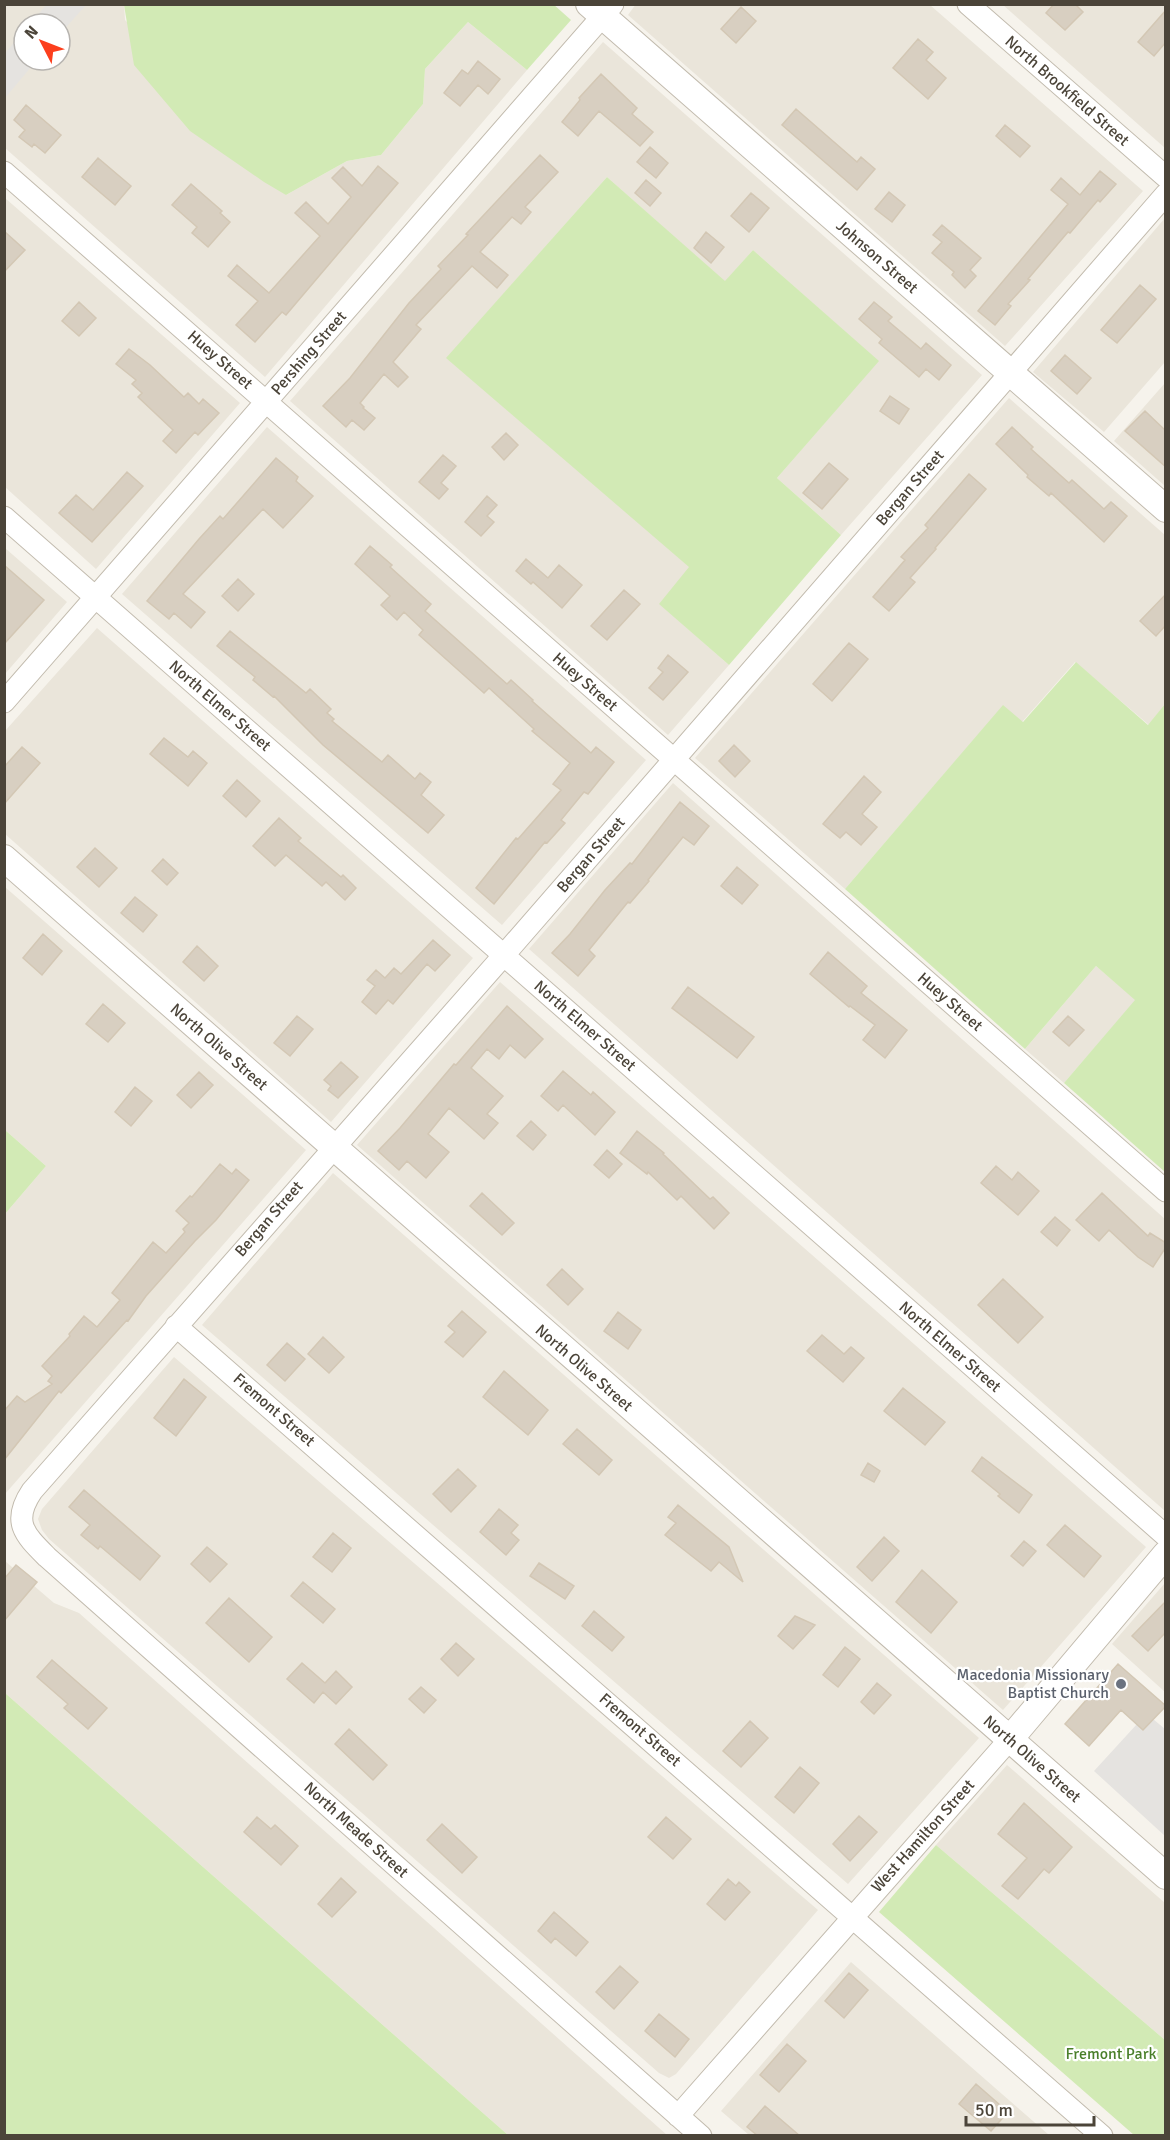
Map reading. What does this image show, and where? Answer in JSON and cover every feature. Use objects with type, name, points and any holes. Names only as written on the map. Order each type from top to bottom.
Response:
[{"type":"street","name":"North Brookfield Street","points":[[968,4],[1166,177]]},
{"type":"street","name":"Johnson Street","points":[[602,8],[1009,373],[1166,510]]},
{"type":"street","name":"Pershing Street","points":[[4,702],[267,401],[602,8]]},
{"type":"street","name":"Huey Street","points":[[4,172],[1166,1191]]},
{"type":"street","name":"Bergan Street","points":[[22,1518],[32,1491],[333,1146],[504,955],[1166,194]]},
{"type":"street","name":"North Elmer Street","points":[[4,517],[1166,1536]]},
{"type":"street","name":"North Olive Street","points":[[4,858],[1166,1876]]},
{"type":"street","name":"Fremont Street","points":[[176,1326],[1102,2136]]},
{"type":"street","name":"North Meade Street","points":[[22,1518],[27,1537],[47,1557],[701,2136]]},
{"type":"street","name":"West Hamilton Street","points":[[678,2116],[1010,1739],[1166,1554]]},
{"type":"shaded area","points":[[47,4],[86,4],[72,21],[72,12],[40,12]]},
{"type":"shaded area","points":[[636,4],[930,5],[1143,191],[1005,346],[628,15]]},
{"type":"shaded area","points":[[5,5],[124,5],[125,20],[286,195],[347,161],[381,155],[423,104],[425,69],[468,22],[527,70],[265,377],[5,148]]},
{"type":"shaded area","points":[[1003,5],[1165,5],[1165,148]]},
{"type":"shaded area","points":[[603,42],[982,375],[841,535],[777,478],[878,361],[753,250],[725,282],[607,177],[447,358],[690,567],[660,604],[729,665],[668,735],[290,401]]},
{"type":"shaded area","points":[[12,45],[12,72],[27,72],[5,98],[5,53]]},
{"type":"shaded area","points":[[5,198],[240,403],[96,569],[5,487]]},
{"type":"shaded area","points":[[1165,218],[1165,362],[1104,432],[1033,372]]},
{"type":"shaded area","points":[[1165,383],[1165,486],[1114,441]]},
{"type":"shaded area","points":[[1009,398],[1165,535],[1165,704],[1149,725],[1075,662],[1022,722],[1003,706],[845,889],[695,758]]},
{"type":"shaded area","points":[[267,427],[646,760],[502,925],[122,594]]},
{"type":"shaded area","points":[[5,548],[67,602],[5,674]]},
{"type":"shaded area","points":[[97,628],[473,958],[331,1122],[5,834],[5,731]]},
{"type":"shaded area","points":[[673,783],[1165,1219],[1165,1511],[529,949]]},
{"type":"shaded area","points":[[5,887],[306,1150],[5,1494],[5,1214],[46,1166],[5,1130]]},
{"type":"shaded area","points":[[1096,966],[1136,1000],[1064,1083],[1025,1049]]},
{"type":"shaded area","points":[[500,982],[1146,1547],[1003,1710],[357,1145]]},
{"type":"shaded area","points":[[333,1173],[979,1738],[848,1884],[202,1325]]},
{"type":"shaded area","points":[[174,1357],[818,1910],[676,2074],[669,2078],[659,2073],[49,1539],[42,1530],[38,1519],[42,1509]]},
{"type":"shaded area","points":[[5,1561],[54,1603],[79,1613],[667,2135],[508,2135],[5,1693]]},
{"type":"shaded area","points":[[1165,1583],[1165,1692],[1112,1644]]},
{"type":"shaded area","points":[[1153,1719],[1165,1729],[1165,1836],[1094,1771],[1137,1724],[1144,1729]]},
{"type":"shaded area","points":[[1007,1765],[1165,1903],[1165,2040],[936,1845]]},
{"type":"shaded area","points":[[851,1962],[1049,2135],[749,2135],[721,2111]]},
{"type":"green space","points":[[553,4],[571,20],[527,70],[468,22],[425,69],[423,104],[381,155],[347,161],[286,195],[190,131],[134,65],[124,5]]},
{"type":"green space","points":[[607,177],[725,281],[753,250],[879,361],[777,478],[841,535],[729,665],[659,604],[689,567],[446,358]]},
{"type":"green space","points":[[1076,662],[1148,725],[1165,704],[1165,1172],[1064,1083],[1135,1000],[1096,966],[1025,1049],[845,889],[1003,705],[1023,722]]},
{"type":"green space","points":[[5,1130],[46,1166],[5,1214]]},
{"type":"green space","points":[[5,1693],[508,2135],[5,2135]]},
{"type":"green space","name":"Fremont Park","points":[[936,1845],[1165,2040],[1165,2135],[1134,2135],[879,1912]]},
{"type":"building","points":[[1054,4],[1075,4],[1083,12],[1065,30],[1046,13]]},
{"type":"building","points":[[741,7],[756,21],[736,43],[721,29]]},
{"type":"building","points":[[1166,10],[1166,42],[1154,56],[1138,42]]},
{"type":"building","points":[[918,39],[933,52],[926,60],[946,78],[928,99],[893,68]]},
{"type":"building","points":[[478,61],[500,79],[488,94],[478,85],[460,106],[444,93],[462,70],[468,74]]},
{"type":"building","points":[[601,74],[637,108],[632,114],[653,132],[640,146],[599,111],[578,136],[562,122],[580,100],[579,98]]},
{"type":"building","points":[[26,105],[61,135],[45,153],[34,144],[32,147],[19,137],[25,130],[14,120]]},
{"type":"building","points":[[796,109],[857,162],[861,157],[875,169],[857,190],[782,125]]},
{"type":"building","points":[[1005,125],[1030,146],[1020,157],[996,136]]},
{"type":"building","points":[[650,147],[668,163],[656,178],[637,162]]},
{"type":"building","points":[[540,155],[558,172],[525,207],[531,212],[521,224],[512,217],[480,252],[508,275],[497,288],[472,266],[416,325],[421,329],[393,362],[408,377],[398,387],[384,374],[360,403],[375,418],[364,430],[352,420],[346,427],[323,406],[350,378],[409,303],[441,269],[438,266]]},
{"type":"building","points":[[98,158],[131,186],[115,205],[82,177]]},
{"type":"building","points":[[378,166],[398,183],[286,315],[282,312],[255,342],[236,325],[258,301],[228,276],[237,265],[269,293],[320,236],[295,213],[306,202],[328,224],[351,197],[332,178],[343,167],[362,186]]},
{"type":"building","points":[[1100,171],[1116,184],[1100,202],[1098,200],[1070,233],[1068,232],[1008,304],[1011,306],[995,325],[978,311],[1068,204],[1051,190],[1061,178],[1080,195]]},
{"type":"building","points":[[646,180],[661,193],[650,206],[635,193]]},
{"type":"building","points":[[191,184],[222,211],[220,213],[230,222],[208,247],[192,233],[197,227],[172,205]]},
{"type":"building","points":[[889,192],[905,205],[892,222],[875,209]]},
{"type":"building","points":[[751,193],[769,208],[749,232],[731,216]]},
{"type":"building","points":[[942,225],[981,258],[970,270],[976,276],[965,288],[952,275],[954,272],[932,253],[942,242],[933,235]]},
{"type":"building","points":[[4,231],[25,250],[4,272]]},
{"type":"building","points":[[706,232],[724,247],[711,263],[694,248]]},
{"type":"building","points":[[1140,285],[1156,299],[1117,343],[1101,330]]},
{"type":"building","points":[[79,302],[96,318],[79,336],[62,321]]},
{"type":"building","points":[[874,302],[892,317],[888,321],[921,349],[926,343],[951,365],[939,380],[926,369],[919,377],[879,343],[882,339],[859,319]]},
{"type":"building","points":[[129,349],[184,397],[188,393],[199,404],[203,399],[219,413],[198,435],[195,432],[176,453],[163,441],[173,430],[138,397],[142,393],[132,384],[136,380],[116,364]]},
{"type":"building","points":[[1065,355],[1091,378],[1077,394],[1051,371]]},
{"type":"building","points":[[890,396],[909,409],[899,424],[880,411]]},
{"type":"building","points":[[1145,411],[1166,431],[1166,467],[1125,431]]},
{"type":"building","points":[[1012,427],[1033,447],[1031,449],[1069,483],[1072,480],[1104,509],[1111,502],[1127,516],[1104,542],[1051,493],[1049,496],[1027,477],[1028,475],[996,444]]},
{"type":"building","points":[[506,433],[518,445],[504,460],[492,447]]},
{"type":"building","points":[[443,455],[456,466],[441,483],[448,489],[439,499],[419,482]]},
{"type":"building","points":[[276,458],[298,477],[296,481],[313,496],[283,528],[263,509],[183,594],[205,612],[191,628],[174,613],[169,619],[147,601],[199,539],[220,516],[223,519]]},
{"type":"building","points":[[829,463],[848,479],[822,509],[803,493]]},
{"type":"building","points":[[127,472],[143,486],[92,542],[59,513],[76,495],[93,510]]},
{"type":"building","points":[[969,474],[986,489],[910,578],[915,582],[889,611],[873,597],[905,560],[901,557],[928,528],[925,525]]},
{"type":"building","points":[[487,496],[497,505],[487,516],[494,522],[481,536],[465,522]]},
{"type":"building","points":[[370,546],[431,604],[425,611],[507,684],[511,680],[591,753],[596,747],[614,762],[588,794],[584,792],[561,820],[565,823],[547,843],[545,842],[494,904],[476,888],[516,838],[518,839],[561,790],[553,784],[570,763],[532,731],[534,729],[489,688],[484,693],[419,635],[423,630],[404,612],[397,620],[381,605],[390,596],[355,564]]},
{"type":"building","points":[[526,559],[548,578],[559,565],[582,585],[562,608],[533,582],[531,584],[516,571]]},
{"type":"building","points":[[4,565],[44,600],[4,644]]},
{"type":"building","points":[[238,579],[254,594],[238,611],[222,596]]},
{"type":"building","points":[[624,590],[640,604],[607,640],[591,626]]},
{"type":"building","points":[[1166,594],[1166,625],[1156,636],[1140,621]]},
{"type":"building","points":[[230,631],[306,693],[310,689],[331,709],[327,713],[334,719],[332,721],[382,762],[388,755],[415,779],[420,773],[431,782],[421,795],[444,815],[428,833],[323,745],[274,696],[253,680],[255,677],[217,646]]},
{"type":"building","points":[[849,643],[868,659],[832,701],[813,684]]},
{"type":"building","points":[[668,655],[688,672],[663,700],[649,688],[663,672],[658,668]]},
{"type":"building","points":[[164,738],[188,757],[193,751],[207,763],[188,786],[150,754]]},
{"type":"building","points":[[734,745],[750,761],[735,777],[719,761]]},
{"type":"building","points":[[22,747],[40,763],[4,804],[4,767]]},
{"type":"building","points":[[864,776],[881,792],[862,814],[877,827],[861,845],[846,832],[840,838],[823,824]]},
{"type":"building","points":[[237,780],[260,801],[246,817],[223,796]]},
{"type":"building","points":[[680,802],[709,826],[694,845],[683,837],[649,881],[630,903],[628,902],[589,950],[595,956],[578,976],[552,953],[605,890],[630,863],[632,864]]},
{"type":"building","points":[[279,818],[301,838],[298,841],[341,877],[343,875],[356,888],[345,900],[326,882],[322,886],[286,855],[275,866],[253,846]]},
{"type":"building","points":[[95,848],[117,868],[99,887],[77,867]]},
{"type":"building","points":[[163,859],[178,873],[167,885],[152,871]]},
{"type":"building","points":[[737,867],[758,885],[742,904],[721,886]]},
{"type":"building","points":[[135,897],[157,915],[143,932],[121,913]]},
{"type":"building","points":[[43,934],[62,951],[42,975],[23,958]]},
{"type":"building","points":[[433,940],[450,955],[435,971],[427,964],[393,1004],[388,1000],[376,1014],[362,1002],[375,986],[367,980],[376,970],[385,978],[394,968],[401,974]]},
{"type":"building","points":[[197,946],[218,966],[204,981],[183,962]]},
{"type":"building","points":[[828,952],[867,986],[861,993],[907,1030],[885,1058],[863,1040],[875,1025],[849,1007],[810,974]]},
{"type":"building","points":[[688,987],[754,1037],[737,1058],[672,1008]]},
{"type":"building","points":[[103,1004],[125,1023],[108,1042],[86,1024]]},
{"type":"building","points":[[507,1006],[543,1039],[525,1058],[510,1045],[499,1059],[487,1049],[471,1068],[503,1096],[487,1114],[498,1123],[484,1139],[449,1108],[428,1134],[449,1152],[426,1178],[407,1161],[399,1170],[378,1151]]},
{"type":"building","points":[[297,1016],[313,1029],[290,1056],[274,1043]]},
{"type":"building","points":[[1068,1016],[1084,1030],[1069,1046],[1053,1032]]},
{"type":"building","points":[[341,1062],[358,1077],[338,1098],[328,1090],[331,1086],[324,1080]]},
{"type":"building","points":[[563,1071],[591,1095],[593,1092],[615,1112],[595,1135],[563,1105],[558,1111],[541,1096]]},
{"type":"building","points":[[199,1072],[213,1085],[191,1108],[177,1095]]},
{"type":"building","points":[[135,1087],[152,1101],[131,1126],[115,1112]]},
{"type":"building","points":[[531,1121],[546,1135],[533,1150],[517,1136]]},
{"type":"building","points":[[637,1131],[664,1153],[710,1199],[713,1197],[729,1213],[714,1229],[681,1196],[677,1200],[648,1172],[647,1174],[620,1153]]},
{"type":"building","points":[[607,1150],[622,1164],[609,1178],[594,1165]]},
{"type":"building","points":[[220,1164],[232,1174],[236,1169],[249,1180],[216,1220],[146,1296],[128,1321],[61,1393],[59,1391],[4,1460],[4,1411],[17,1396],[25,1402],[52,1384],[48,1381],[52,1376],[42,1366],[70,1336],[69,1334],[84,1316],[97,1327],[120,1300],[112,1293],[153,1242],[166,1253],[185,1232],[183,1229],[189,1223],[176,1211],[190,1196],[192,1197]]},
{"type":"building","points":[[996,1166],[1012,1180],[1018,1172],[1039,1191],[1018,1215],[981,1183]]},
{"type":"building","points":[[482,1193],[514,1223],[502,1235],[470,1206]]},
{"type":"building","points":[[1102,1193],[1148,1236],[1150,1233],[1166,1243],[1166,1247],[1153,1267],[1138,1257],[1109,1230],[1099,1241],[1076,1220]]},
{"type":"building","points":[[1055,1217],[1070,1230],[1057,1246],[1041,1232]]},
{"type":"building","points":[[562,1269],[583,1289],[568,1305],[547,1285]]},
{"type":"building","points":[[1003,1279],[1043,1317],[1018,1343],[978,1305]]},
{"type":"building","points":[[462,1311],[486,1332],[463,1357],[445,1342],[455,1332],[448,1326]]},
{"type":"building","points":[[618,1312],[641,1330],[628,1349],[604,1331]]},
{"type":"building","points":[[822,1335],[844,1354],[851,1347],[864,1358],[843,1382],[807,1351]]},
{"type":"building","points":[[323,1337],[344,1357],[329,1373],[308,1354]]},
{"type":"building","points":[[287,1343],[305,1359],[285,1381],[267,1365]]},
{"type":"building","points":[[504,1371],[548,1410],[528,1435],[483,1397]]},
{"type":"building","points":[[184,1379],[206,1397],[176,1436],[154,1418]]},
{"type":"building","points":[[903,1388],[945,1422],[925,1445],[884,1411]]},
{"type":"building","points":[[577,1429],[612,1460],[599,1475],[563,1444]]},
{"type":"building","points":[[982,1457],[1032,1495],[1019,1513],[972,1471]]},
{"type":"building","points":[[868,1463],[880,1471],[874,1482],[861,1475]]},
{"type":"building","points":[[458,1469],[476,1486],[451,1512],[433,1494]]},
{"type":"building","points":[[84,1490],[160,1556],[140,1580],[100,1546],[98,1549],[81,1535],[90,1525],[69,1507]]},
{"type":"building","points":[[678,1505],[729,1547],[743,1582],[719,1562],[711,1571],[665,1535],[676,1523],[668,1517]]},
{"type":"building","points":[[499,1509],[518,1525],[511,1533],[519,1540],[506,1555],[480,1532]]},
{"type":"building","points":[[1065,1525],[1101,1556],[1084,1577],[1047,1545]]},
{"type":"building","points":[[333,1533],[351,1548],[332,1572],[313,1557]]},
{"type":"building","points":[[884,1537],[899,1551],[872,1581],[857,1567]]},
{"type":"building","points":[[1024,1541],[1036,1551],[1023,1566],[1011,1556]]},
{"type":"building","points":[[207,1547],[227,1564],[210,1582],[191,1564]]},
{"type":"building","points":[[539,1563],[574,1586],[565,1599],[530,1576]]},
{"type":"building","points":[[16,1565],[37,1582],[4,1621],[4,1579]]},
{"type":"building","points":[[922,1570],[957,1602],[931,1633],[896,1602]]},
{"type":"building","points":[[303,1582],[335,1609],[323,1623],[291,1596]]},
{"type":"building","points":[[229,1598],[272,1637],[249,1662],[206,1623]]},
{"type":"building","points":[[1166,1601],[1166,1632],[1148,1651],[1132,1636]]},
{"type":"building","points":[[594,1611],[624,1637],[612,1651],[582,1626]]},
{"type":"building","points":[[795,1616],[815,1625],[793,1649],[778,1636]]},
{"type":"building","points":[[456,1643],[474,1659],[458,1676],[441,1659]]},
{"type":"building","points":[[845,1647],[860,1659],[838,1687],[823,1675]]},
{"type":"building","points":[[52,1660],[107,1708],[88,1729],[64,1708],[68,1704],[37,1677]]},
{"type":"building","points":[[302,1663],[325,1683],[336,1671],[352,1687],[336,1704],[323,1692],[314,1703],[287,1679]]},
{"type":"building","name":"Macedonia Missionary Baptist Church","points":[[1118,1664],[1166,1706],[1143,1730],[1121,1710],[1089,1746],[1065,1724]]},
{"type":"building","points":[[877,1683],[891,1695],[874,1714],[861,1702]]},
{"type":"building","points":[[421,1687],[436,1700],[424,1713],[409,1699]]},
{"type":"building","points":[[750,1721],[768,1738],[741,1767],[723,1751]]},
{"type":"building","points":[[349,1729],[387,1765],[373,1780],[335,1744]]},
{"type":"building","points":[[800,1767],[819,1783],[794,1813],[775,1797]]},
{"type":"building","points":[[1024,1803],[1072,1847],[1049,1873],[1044,1869],[1018,1899],[1002,1886],[1027,1858],[998,1834]]},
{"type":"building","points":[[859,1816],[877,1832],[850,1861],[833,1844]]},
{"type":"building","points":[[257,1817],[271,1829],[275,1825],[298,1846],[281,1865],[244,1832]]},
{"type":"building","points":[[666,1817],[691,1839],[673,1859],[648,1837]]},
{"type":"building","points":[[442,1824],[477,1857],[462,1873],[427,1840]]},
{"type":"building","points":[[341,1878],[356,1892],[332,1917],[318,1904]]},
{"type":"building","points":[[728,1879],[736,1886],[739,1882],[750,1892],[725,1920],[707,1904]]},
{"type":"building","points":[[554,1912],[588,1942],[576,1956],[555,1938],[551,1943],[538,1931]]},
{"type":"building","points":[[620,1966],[638,1982],[614,2009],[596,1992]]},
{"type":"building","points":[[849,1973],[868,1990],[844,2018],[825,2001]]},
{"type":"building","points":[[659,2014],[689,2039],[675,2057],[645,2031]]},
{"type":"building","points":[[787,2044],[806,2061],[779,2092],[760,2075]]},
{"type":"building","points":[[976,2084],[1008,2112],[991,2131],[959,2104]]},
{"type":"building","points":[[765,2106],[800,2136],[758,2136],[747,2127]]},
{"type":"place","name":"Macedonia Missionary Baptist Church","points":[[1121,1684]]}]
